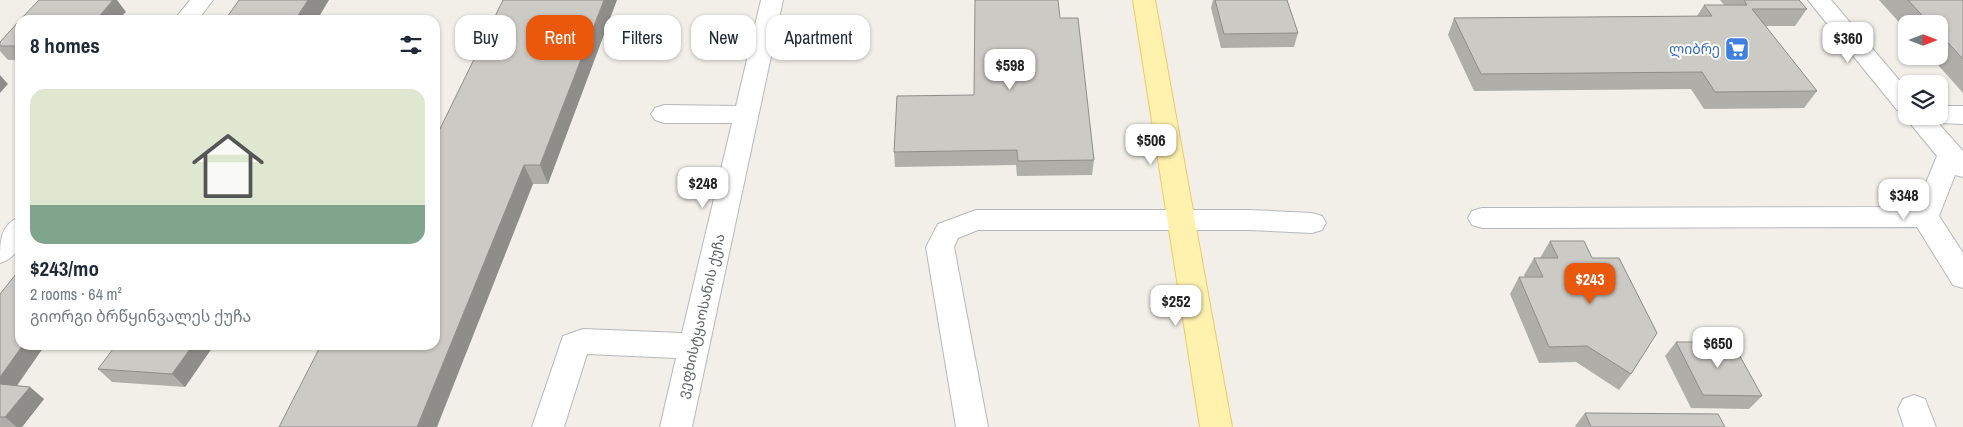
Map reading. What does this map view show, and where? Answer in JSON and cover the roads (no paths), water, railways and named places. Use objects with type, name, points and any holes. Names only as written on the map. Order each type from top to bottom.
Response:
[{"type":"main road","points":[[1144,0],[1216,427]]},
{"type":"street","points":[[190,15],[202,0]]},
{"type":"street","name":"ვეფხისტყაოსანის ქუჩა","points":[[676,427],[772,0]]},
{"type":"street","points":[[1819,0],[1898,94]]},
{"type":"street","points":[[664,114],[746,115]]},
{"type":"street","points":[[1948,115],[1963,115]]},
{"type":"street","points":[[1925,125],[1957,162],[1925,216]]},
{"type":"street","points":[[1482,218],[1925,216]]},
{"type":"street","points":[[1925,216],[1963,277]]},
{"type":"street","points":[[972,427],[940,247],[948,231],[976,220],[1249,220],[1312,223]]},
{"type":"street","points":[[0,252],[15,233]]},
{"type":"street","points":[[548,427],[574,345],[583,341],[694,346]]},
{"type":"place","name":"ლიბრე","points":[[1737,49]]}]
